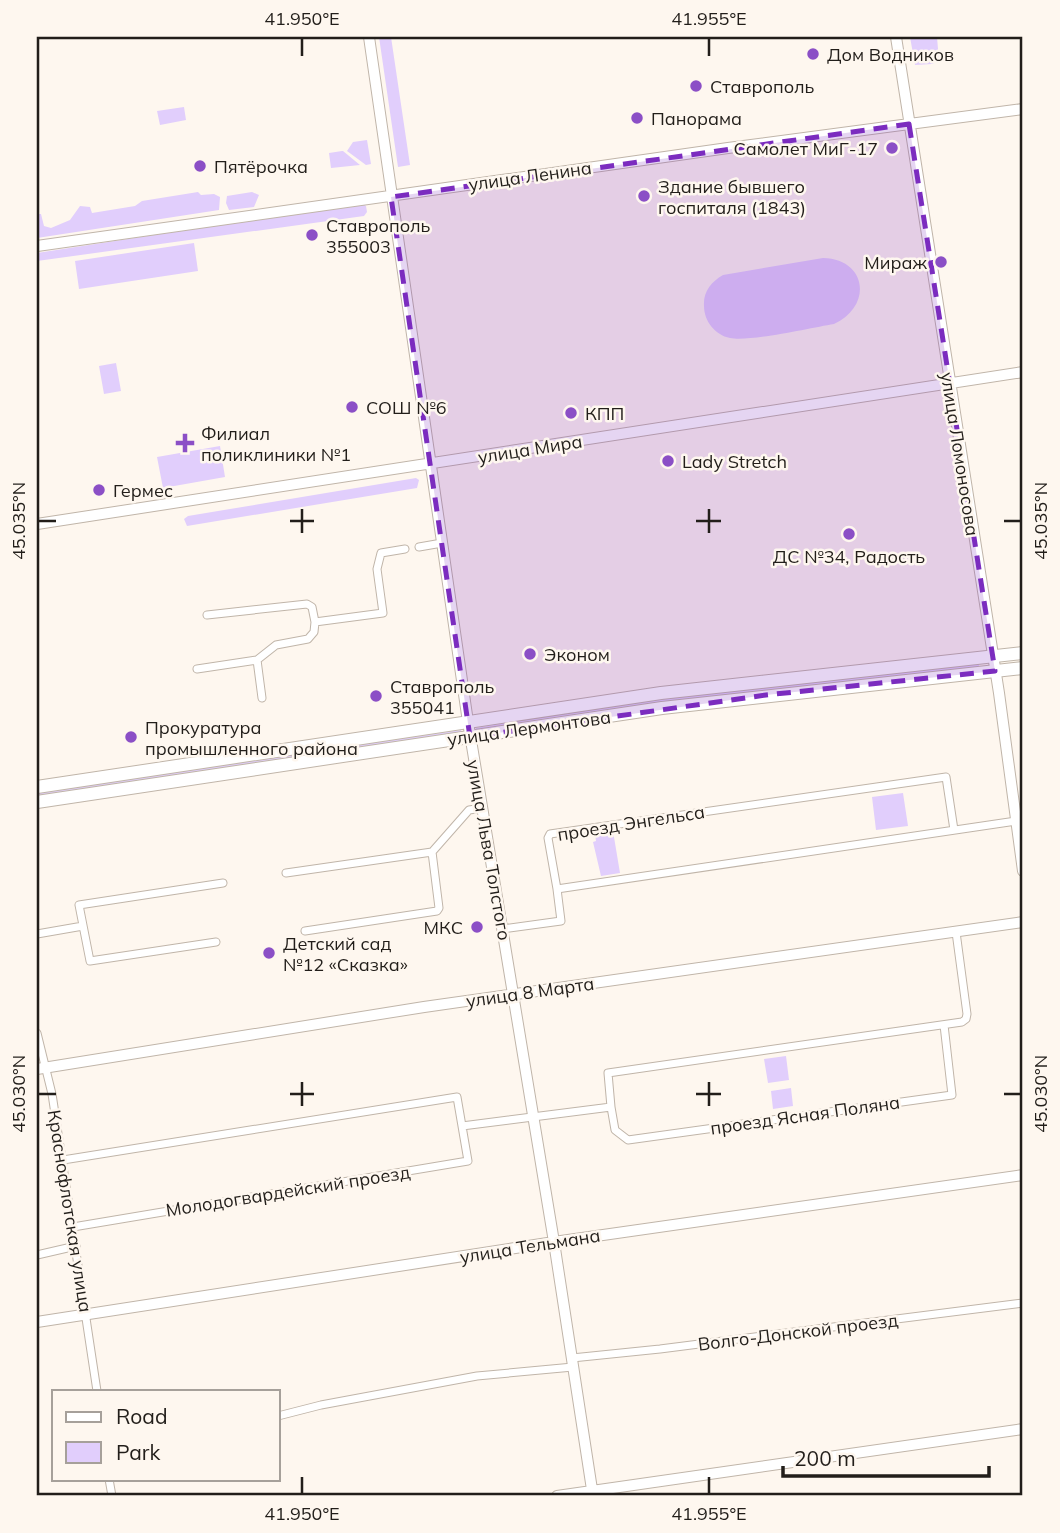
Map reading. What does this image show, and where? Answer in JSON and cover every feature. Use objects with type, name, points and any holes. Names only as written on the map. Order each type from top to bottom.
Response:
[{"type":"main road","name":"улица Лермонтова","points":[[37,787],[674,692],[1023,653]]},
{"type":"main road","name":"улица Лермонтова","points":[[37,802],[753,696],[1023,668]]},
{"type":"street","name":"улица Льва Толстого","points":[[369,37],[470,737],[554,1242],[592,1493]]},
{"type":"street","name":"улица Ломоносова","points":[[896,37],[948,384],[995,671],[1023,871]]},
{"type":"street","name":"улица Ленина","points":[[37,246],[1023,109]]},
{"type":"street","name":"улица Мира","points":[[37,524],[1023,372]]},
{"type":"street","points":[[419,547],[442,543]]},
{"type":"street","points":[[315,622],[383,613],[377,569],[381,553],[405,550]]},
{"type":"street","points":[[197,668],[257,660],[276,645],[307,639],[314,632],[312,607],[307,604],[207,615]]},
{"type":"street","points":[[257,660],[262,698]]},
{"type":"street","name":"проезд Энгельса","points":[[557,889],[548,838],[550,834],[946,777],[954,830]]},
{"type":"street","points":[[286,873],[432,852],[469,810],[482,808]]},
{"type":"street","points":[[502,929],[561,921],[557,889],[1016,821]]},
{"type":"street","points":[[305,931],[437,911],[439,908],[432,852]]},
{"type":"street","points":[[216,942],[90,961],[79,905],[222,883]]},
{"type":"street","name":"улица 8 Марта","points":[[41,1068],[513,994],[1023,922]]},
{"type":"street","points":[[37,934],[83,926]]},
{"type":"street","points":[[944,1026],[966,1020],[967,1014],[956,932]]},
{"type":"street","name":"проезд Ясная Поляна","points":[[944,1026],[952,1095],[628,1140],[615,1130],[611,1107],[608,1073],[944,1026]]},
{"type":"street","name":"Краснофлотская улица","points":[[37,1033],[41,1068],[63,1160],[97,1390]]},
{"type":"street","name":"Молодогвардейский проезд","points":[[63,1160],[457,1097],[468,1161],[73,1227]]},
{"type":"street","points":[[462,1126],[611,1107]]},
{"type":"street","name":"улица Тельмана","points":[[37,1322],[554,1242],[1023,1175]]},
{"type":"street","points":[[37,1255],[76,1246]]},
{"type":"street","name":"Волго-Донской проезд","points":[[280,1415],[477,1376],[660,1349],[1023,1303]]},
{"type":"street","points":[[557,1496],[1023,1429]]},
{"type":"highlighted area","points":[[909,124],[995,671],[766,695],[470,737],[391,197]]},
{"type":"green space","points":[[379,37],[391,37],[410,165],[398,167]]},
{"type":"green space","points":[[910,37],[937,37],[939,61],[915,65]]},
{"type":"green space","points":[[184,107],[186,120],[160,125],[157,111]]},
{"type":"green space","points":[[367,140],[371,164],[366,165],[347,151],[353,142]]},
{"type":"green space","points":[[343,151],[360,165],[331,168],[329,153]]},
{"type":"green space","points":[[198,192],[201,195],[214,194],[220,197],[219,210],[37,238],[37,214],[41,214],[44,226],[51,228],[70,220],[80,206],[90,207],[92,213]]},
{"type":"green space","points":[[252,192],[259,195],[254,207],[229,210],[227,196]]},
{"type":"green space","points":[[362,203],[367,212],[364,216],[37,261],[37,253]]},
{"type":"green space","points":[[194,243],[198,271],[79,289],[75,261]]},
{"type":"green space","points":[[823,258],[838,260],[849,266],[860,285],[855,306],[847,316],[834,324],[739,339],[720,334],[708,322],[704,301],[706,292],[711,284],[723,275]]},
{"type":"green space","points":[[116,363],[121,391],[104,394],[99,366]]},
{"type":"green space","points":[[220,446],[225,477],[163,488],[157,457]]},
{"type":"green space","points":[[416,478],[419,480],[417,488],[187,526],[184,519],[188,516]]},
{"type":"green space","points":[[979,664],[979,668],[766,690],[476,730],[661,698]]},
{"type":"green space","points":[[461,730],[462,733],[37,797],[37,792]]},
{"type":"green space","points":[[903,793],[908,826],[876,830],[872,797]]},
{"type":"green space","points":[[613,831],[620,873],[601,876],[593,842],[596,841],[595,834]]},
{"type":"green space","points":[[786,1056],[789,1080],[768,1083],[764,1059]]},
{"type":"green space","points":[[791,1088],[793,1106],[773,1109],[771,1091]]},
{"type":"place","name":"Дом Водников","points":[[813,54]]},
{"type":"place","name":"Ставрополь","points":[[696,86]]},
{"type":"place","name":"Панорама","points":[[637,118]]},
{"type":"place","name":"Самолет МиГ-17","points":[[892,148]]},
{"type":"place","name":"Пятёрочка","points":[[200,166]]},
{"type":"place","name":"Здание бывшего госпиталя (1843)","points":[[644,196]]},
{"type":"place","name":"Ставрополь 355003","points":[[312,235]]},
{"type":"place","name":"Мираж","points":[[941,262]]},
{"type":"place","name":"СОШ №6","points":[[352,407]]},
{"type":"place","name":"КПП","points":[[571,413]]},
{"type":"place","name":"Филиал поликлиники №1","points":[[185,443]]},
{"type":"place","name":"Lady Stretch","points":[[668,461]]},
{"type":"place","name":"Гермес","points":[[99,490]]},
{"type":"place","name":"ДС №34, Радость","points":[[849,534]]},
{"type":"place","name":"Эконом","points":[[530,654]]},
{"type":"place","name":"Ставрополь 355041","points":[[376,696]]},
{"type":"place","name":"Прокуратура промышленного района","points":[[131,737]]},
{"type":"place","name":"МКС","points":[[477,927]]},
{"type":"place","name":"Детский сад №12 «Сказка»","points":[[269,953]]}]
